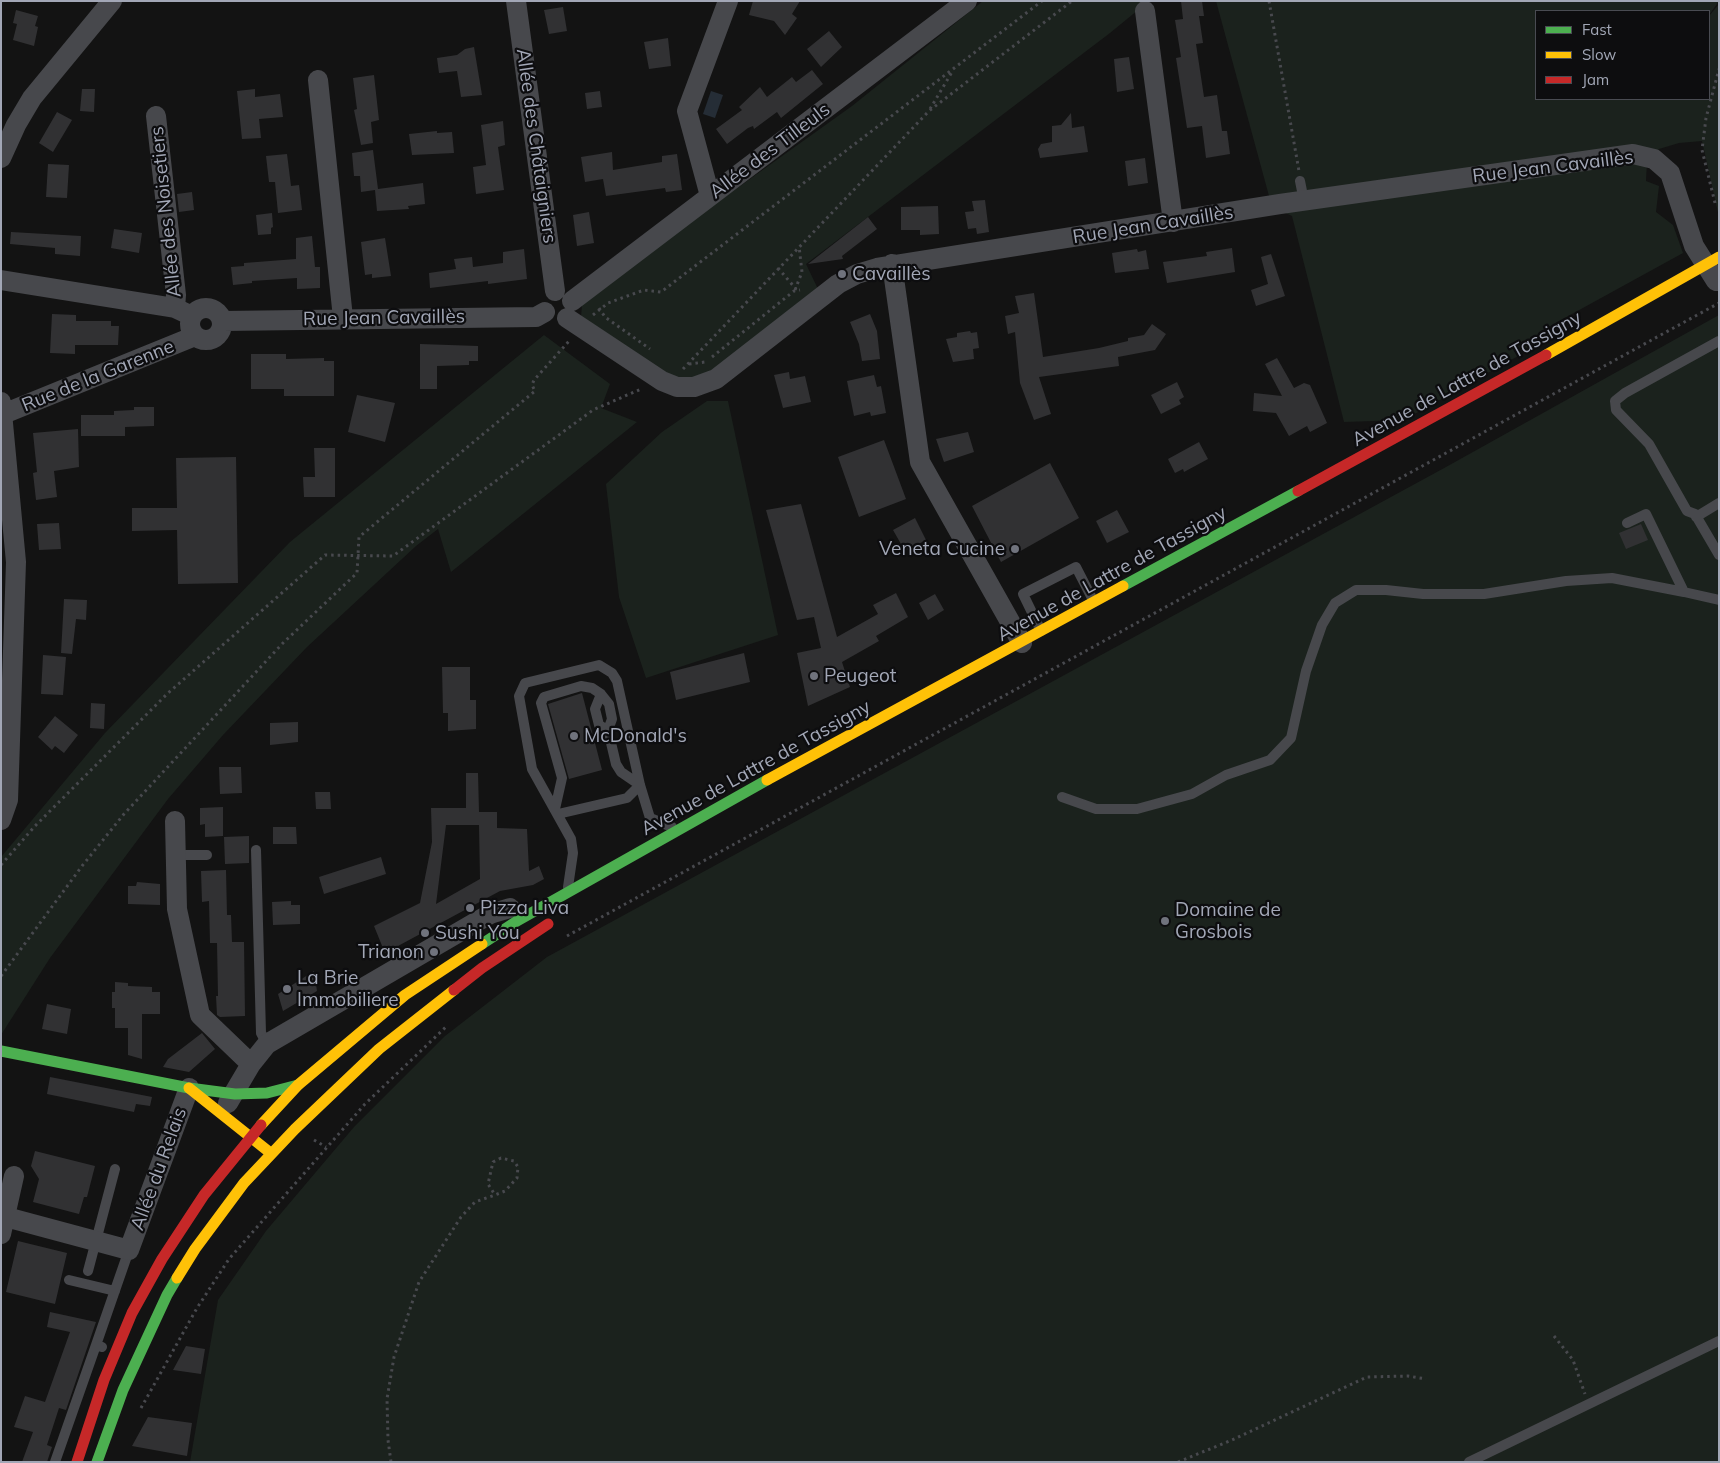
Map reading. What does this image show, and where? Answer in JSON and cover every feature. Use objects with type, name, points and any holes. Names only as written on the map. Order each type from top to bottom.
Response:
[{"type":"main road","name":"Avenue de Lattre de Tassigny","points":[[76,1462],[115,1352],[132,1313],[166,1252],[204,1195],[250,1137],[272,1127],[298,1085],[405,995],[493,935],[678,829],[1042,633],[1624,313],[1713,274]]},
{"type":"main road","points":[[97,1462],[123,1390],[152,1325],[176,1278],[230,1200],[272,1154],[272,1127],[339,1086],[404,1028],[503,953],[554,920]]},
{"type":"main road","points":[[1,1051],[241,1099],[298,1085]]},
{"type":"main road","points":[[189,1088],[272,1154]]},
{"type":"street","points":[[1,158],[32,98],[112,1]]},
{"type":"street","name":"Allée des Châtaigniers","points":[[516,1],[565,303]]},
{"type":"street","points":[[710,196],[687,111],[728,1]]},
{"type":"street","name":"Allée des Tilleuls","points":[[565,303],[710,196],[967,1]]},
{"type":"street","points":[[1146,11],[1173,222]]},
{"type":"street","points":[[318,80],[343,318]]},
{"type":"street","name":"Allée des Noisetiers","points":[[156,116],[176,295],[183,312]]},
{"type":"street","name":"Rue Jean Cavaillès","points":[[222,321],[536,317],[545,312],[545,299],[565,303],[662,381],[677,387],[694,387],[716,379],[838,284],[857,274],[892,264],[1280,204],[1633,154],[1654,159],[1670,173],[1684,222],[1713,274]]},
{"type":"street","points":[[892,264],[920,462],[1022,643]]},
{"type":"street","points":[[1,280],[183,312],[211,308],[220,314],[222,330],[215,338],[205,340],[195,336],[183,312]]},
{"type":"street","name":"Rue de la Garenne","points":[[2,410],[195,336]]},
{"type":"street","points":[[1,820],[8,800],[16,562],[2,410]]},
{"type":"street","points":[[175,821],[177,909],[200,1015],[251,1064]]},
{"type":"street","points":[[221,1113],[241,1099],[251,1064],[266,1044],[490,914],[510,908]]},
{"type":"street","name":"Allée du Relais","points":[[14,1176],[3,1225],[96,1240],[129,1250],[189,1088]]},
{"type":"lane","points":[[1300,181],[1304,201]]},
{"type":"lane","points":[[1719,341],[1624,393],[1615,401],[1616,410],[1649,444],[1688,511],[1696,516],[1719,555]]},
{"type":"lane","points":[[1696,516],[1719,503]]},
{"type":"lane","points":[[1627,523],[1646,514],[1684,592]]},
{"type":"lane","points":[[1042,633],[1023,594],[1076,567],[1095,603]]},
{"type":"lane","points":[[1062,797],[1096,809],[1137,809],[1192,794],[1226,775],[1270,760],[1290,738],[1306,671],[1322,625],[1335,604],[1356,590],[1386,590],[1424,594],[1484,594],[1566,581],[1612,578],[1719,600]]},
{"type":"lane","points":[[567,893],[573,853],[571,839],[532,769],[519,696],[525,684],[599,665],[612,673],[617,681],[640,785],[650,818],[678,829]]},
{"type":"lane","points":[[557,812],[562,778],[541,704],[544,697],[581,686],[592,688],[601,694],[609,704],[612,719],[608,730],[616,764],[621,772],[640,785]]},
{"type":"lane","points":[[557,812],[628,798],[640,785]]},
{"type":"lane","points":[[256,850],[260,1033],[266,1044]]},
{"type":"lane","points":[[176,855],[207,855]]},
{"type":"lane","points":[[88,1272],[116,1169]]},
{"type":"lane","name":"Allée du Relais","points":[[55,1462],[129,1250]]},
{"type":"lane","points":[[69,1280],[115,1291]]},
{"type":"lane","points":[[1469,1462],[1719,1341]]},
{"type":"lane","points":[[96,1345],[115,1352]]},
{"type":"path","points":[[608,303],[644,290],[661,292],[1042,1]]},
{"type":"path","points":[[681,371],[928,111],[1072,1]]},
{"type":"path","points":[[1269,1],[1300,181]]},
{"type":"path","points":[[928,111],[954,69]]},
{"type":"path","points":[[1715,203],[1702,150],[1706,118],[1719,69]]},
{"type":"path","points":[[778,268],[795,290],[802,272],[799,246]]},
{"type":"path","points":[[563,938],[1719,303]]},
{"type":"path","points":[[599,309],[605,317],[658,355]]},
{"type":"path","points":[[1,976],[124,814],[284,643],[357,573],[358,542],[361,535],[535,391],[532,385],[534,380],[560,351]]},
{"type":"path","points":[[1,864],[35,826],[168,694],[325,555],[393,556],[593,410],[632,392]]},
{"type":"path","points":[[137,1416],[187,1324],[225,1265],[365,1104],[455,1019]]},
{"type":"path","points":[[391,1462],[388,1440],[387,1398],[394,1357],[419,1282],[461,1217],[475,1202],[505,1192],[517,1178],[518,1167],[514,1161],[501,1158],[493,1162],[488,1184],[495,1195]]},
{"type":"path","points":[[1554,1336],[1573,1360],[1589,1404]]},
{"type":"path","points":[[1178,1462],[1232,1440],[1367,1376],[1408,1376],[1426,1380]]},
{"type":"shaded area","points":[[983,1],[1149,1],[1110,33],[806,264],[818,289],[725,364],[700,377],[681,381],[662,373],[581,317],[582,305],[634,262],[852,106]]},
{"type":"shaded area","points":[[1216,1],[1719,1],[1710,14],[1710,10],[1535,10],[1535,100],[1710,100],[1710,15],[1719,4],[1719,217],[1702,141],[1679,143],[1659,149],[1647,161],[1646,181],[1659,186],[1656,212],[1673,225],[1683,253],[1541,331],[1520,355],[1404,420],[1344,422],[1292,216],[1272,207]]},
{"type":"shaded area","points":[[711,91],[723,95],[715,118],[703,114]]},
{"type":"shaded area","name":"Domaine de Grosbois","points":[[1719,315],[1719,1462],[190,1462],[218,1300],[266,1231],[354,1127],[445,1036],[547,957],[1446,467]]},
{"type":"shaded area","points":[[544,335],[610,384],[601,408],[637,422],[451,572],[438,529],[416,546],[307,647],[223,735],[168,799],[50,958],[1,1035],[1,857],[105,733],[290,542]]},
{"type":"shaded area","points":[[707,401],[728,401],[778,635],[646,678],[619,597],[606,484],[662,432]]},
{"type":"building","points":[[753,1],[800,1],[792,14],[797,18],[785,35],[774,21],[749,15]]},
{"type":"building","points":[[1181,1],[1202,1],[1204,16],[1199,16],[1203,43],[1196,44],[1204,97],[1217,95],[1222,131],[1227,131],[1230,154],[1206,158],[1202,126],[1187,128],[1176,58],[1181,57],[1175,20],[1183,19]]},
{"type":"building","points":[[563,7],[567,31],[549,34],[544,10]]},
{"type":"building","points":[[16,10],[38,16],[35,26],[38,27],[34,46],[13,40],[17,24],[13,23]]},
{"type":"building","points":[[829,31],[842,47],[821,67],[807,49]]},
{"type":"building","points":[[668,38],[671,66],[649,69],[644,42]]},
{"type":"building","points":[[474,47],[482,95],[461,97],[457,71],[439,73],[437,58],[457,55],[465,49]]},
{"type":"building","points":[[1129,57],[1134,89],[1117,92],[1114,59]]},
{"type":"building","points":[[812,70],[823,84],[781,118],[777,112],[754,129],[753,126],[748,128],[727,144],[716,129],[742,110],[739,107],[760,87],[767,97],[792,77],[796,82]]},
{"type":"building","points":[[374,75],[379,120],[371,122],[373,143],[361,145],[354,110],[357,109],[353,78]]},
{"type":"building","points":[[82,89],[95,89],[94,112],[80,111]]},
{"type":"building","points":[[255,89],[255,97],[280,94],[283,117],[259,119],[261,138],[242,139],[237,91]]},
{"type":"building","points":[[600,91],[602,107],[587,109],[585,93]]},
{"type":"building","points":[[57,112],[72,120],[53,152],[39,143]]},
{"type":"building","points":[[1071,113],[1072,128],[1084,126],[1088,152],[1040,158],[1038,149],[1041,144],[1052,142],[1052,126],[1061,125]]},
{"type":"building","points":[[503,121],[505,145],[498,147],[504,190],[476,194],[473,167],[486,165],[481,125]]},
{"type":"building","points":[[437,131],[437,133],[452,132],[454,153],[412,155],[409,134]]},
{"type":"building","points":[[373,150],[378,189],[423,183],[425,204],[408,206],[409,209],[377,211],[375,190],[361,192],[360,176],[354,176],[352,153]]},
{"type":"building","points":[[612,152],[613,170],[662,162],[662,156],[677,154],[682,190],[666,192],[665,188],[606,196],[603,179],[585,182],[581,157]]},
{"type":"building","points":[[287,154],[291,186],[299,185],[302,210],[278,213],[275,182],[269,182],[266,156]]},
{"type":"building","points":[[1145,158],[1148,183],[1128,186],[1125,161]]},
{"type":"building","points":[[48,164],[69,165],[67,198],[46,197]]},
{"type":"building","points":[[192,192],[194,210],[179,212],[177,194]]},
{"type":"building","points":[[985,200],[989,232],[977,234],[976,228],[968,229],[965,212],[974,211],[972,201]]},
{"type":"building","points":[[938,206],[939,234],[920,235],[920,230],[901,230],[901,207]]},
{"type":"building","points":[[589,212],[594,243],[577,246],[573,215]]},
{"type":"building","points":[[272,213],[273,227],[271,228],[271,234],[258,235],[256,215]]},
{"type":"building","points":[[868,217],[877,229],[842,256],[843,259],[808,264]]},
{"type":"building","points":[[114,229],[142,233],[139,253],[111,248]]},
{"type":"building","points":[[11,232],[81,236],[80,256],[55,254],[55,248],[10,244]]},
{"type":"building","points":[[312,236],[315,267],[320,267],[320,288],[297,289],[297,278],[252,281],[252,283],[233,285],[231,267],[244,266],[244,263],[296,259],[296,238]]},
{"type":"building","points":[[385,238],[391,276],[372,278],[372,274],[365,275],[361,242]]},
{"type":"building","points":[[1232,248],[1235,272],[1167,283],[1163,262],[1207,256],[1206,252]]},
{"type":"building","points":[[524,249],[527,279],[488,284],[488,281],[430,288],[429,273],[456,269],[454,259],[472,257],[473,267],[503,263],[503,252]]},
{"type":"building","points":[[1137,249],[1138,252],[1146,250],[1149,269],[1115,273],[1112,253]]},
{"type":"building","points":[[1271,254],[1285,296],[1256,306],[1251,290],[1268,284],[1261,257]]},
{"type":"building","points":[[1034,293],[1043,357],[1099,348],[1128,341],[1128,338],[1144,335],[1152,324],[1166,334],[1155,350],[1118,357],[1119,366],[1039,377],[1051,414],[1034,420],[1020,383],[1015,332],[1008,334],[1005,316],[1019,313],[1015,296]]},
{"type":"building","points":[[52,314],[76,315],[76,321],[111,321],[111,326],[119,326],[118,345],[75,345],[75,354],[50,353]]},
{"type":"building","points":[[870,314],[877,331],[880,359],[862,361],[859,344],[850,322]]},
{"type":"building","points":[[970,331],[971,333],[977,332],[979,348],[973,349],[974,359],[953,362],[946,339],[957,337],[957,333]]},
{"type":"building","points":[[420,344],[478,346],[478,361],[469,361],[469,365],[437,366],[437,389],[420,389]]},
{"type":"building","points":[[251,354],[286,354],[286,359],[324,358],[324,361],[334,361],[334,396],[284,396],[284,389],[251,389]]},
{"type":"building","points":[[1277,358],[1294,388],[1304,383],[1310,385],[1327,423],[1310,432],[1307,426],[1289,436],[1276,413],[1253,411],[1254,393],[1282,396],[1265,364]]},
{"type":"building","points":[[789,372],[790,379],[805,376],[811,402],[783,408],[774,375]]},
{"type":"building","points":[[874,375],[877,387],[881,386],[886,413],[871,416],[870,412],[854,416],[847,381]]},
{"type":"building","points":[[1177,382],[1184,397],[1179,400],[1181,404],[1161,414],[1151,395]]},
{"type":"building","points":[[357,395],[395,403],[385,442],[348,432]]},
{"type":"building","points":[[134,407],[154,407],[154,426],[125,427],[125,436],[81,436],[81,415],[114,415],[114,411],[134,410]]},
{"type":"building","points":[[78,429],[79,467],[54,471],[57,497],[36,500],[33,473],[37,472],[33,433]]},
{"type":"building","points":[[968,432],[974,452],[944,462],[936,439]]},
{"type":"building","points":[[884,440],[906,499],[859,517],[838,457]]},
{"type":"building","points":[[1199,442],[1208,459],[1184,472],[1183,469],[1175,473],[1168,459]]},
{"type":"building","points":[[314,448],[335,448],[335,497],[304,497],[303,477],[315,477]]},
{"type":"building","points":[[236,457],[238,583],[178,584],[177,530],[132,531],[132,508],[177,508],[176,458]]},
{"type":"building","points":[[1050,463],[1079,518],[1001,562],[972,506]]},
{"type":"building","points":[[801,504],[837,637],[878,614],[873,605],[896,593],[908,617],[876,636],[879,641],[842,662],[850,687],[808,706],[797,653],[821,648],[814,617],[797,620],[766,510]]},
{"type":"building","points":[[1117,510],[1129,532],[1107,543],[1096,521]]},
{"type":"building","points":[[915,518],[926,540],[905,551],[893,530]]},
{"type":"building","points":[[59,523],[61,549],[39,550],[37,524]]},
{"type":"building","points":[[1641,524],[1648,540],[1626,549],[1619,533]]},
{"type":"building","points":[[935,594],[944,610],[928,620],[919,603]]},
{"type":"building","points":[[64,599],[87,600],[86,620],[76,619],[72,654],[61,653]]},
{"type":"building","points":[[744,653],[750,682],[676,700],[670,672]]},
{"type":"building","points":[[43,655],[66,657],[63,695],[41,694]]},
{"type":"building","points":[[442,667],[470,667],[470,700],[476,700],[476,729],[448,731],[448,713],[443,713]]},
{"type":"building","name":"McDonald's","points":[[582,693],[602,770],[569,779],[548,704]]},
{"type":"building","points":[[91,703],[105,704],[104,729],[90,728]]},
{"type":"building","points":[[55,716],[78,735],[64,753],[55,746],[52,750],[38,737]]},
{"type":"building","points":[[298,722],[298,742],[270,745],[270,723]]},
{"type":"building","points":[[219,767],[241,767],[242,793],[220,794]]},
{"type":"building","points":[[466,773],[478,773],[479,812],[497,812],[497,828],[527,829],[529,871],[539,866],[544,879],[533,885],[500,891],[385,953],[374,926],[420,903],[432,842],[431,808],[466,808]],"holes":[[[446,825],[479,825],[480,879],[436,904]]]},
{"type":"building","points":[[315,792],[330,792],[331,809],[316,809]]},
{"type":"building","points":[[223,807],[223,836],[205,837],[205,824],[200,825],[200,808]]},
{"type":"building","points":[[273,827],[296,827],[297,844],[273,844]]},
{"type":"building","points":[[249,836],[249,863],[225,864],[224,837]]},
{"type":"building","points":[[381,857],[386,874],[324,894],[319,877]]},
{"type":"building","points":[[226,870],[227,915],[231,915],[232,942],[244,942],[245,1016],[220,1017],[217,1015],[217,943],[210,943],[209,901],[202,902],[201,871]]},
{"type":"building","points":[[137,882],[160,884],[160,905],[128,904],[128,886],[136,886]]},
{"type":"building","points":[[291,901],[291,905],[300,905],[300,924],[273,925],[272,902]]},
{"type":"building","points":[[314,971],[317,991],[283,1011],[278,994]]},
{"type":"building","points":[[115,982],[128,983],[128,986],[152,987],[152,992],[160,992],[160,1014],[142,1014],[142,1059],[128,1055],[128,1028],[115,1028],[115,1008],[112,1008],[112,992],[115,992]]},
{"type":"building","points":[[47,1004],[71,1009],[67,1034],[42,1029]]},
{"type":"building","points":[[202,1033],[215,1049],[189,1072],[163,1067],[168,1059]]},
{"type":"building","points":[[50,1077],[152,1097],[150,1106],[136,1104],[134,1112],[47,1094]]},
{"type":"building","points":[[35,1151],[95,1166],[87,1197],[84,1197],[79,1214],[33,1202],[39,1179],[31,1166]]},
{"type":"building","points":[[18,1241],[67,1253],[55,1304],[6,1292]]},
{"type":"building","points":[[50,1312],[96,1322],[66,1410],[59,1408],[47,1445],[52,1447],[47,1462],[22,1462],[33,1432],[14,1427],[25,1396],[45,1402],[70,1332],[47,1327]]},
{"type":"building","points":[[186,1346],[205,1349],[201,1374],[173,1370]]},
{"type":"building","points":[[148,1417],[192,1423],[187,1456],[132,1446]]},
{"type":"traffic: fast","points":[[1123,586],[1298,491]]},
{"type":"traffic: fast","points":[[482,944],[517,921],[767,780]]},
{"type":"traffic: fast","points":[[1,1051],[189,1088],[235,1094],[267,1093],[298,1085]]},
{"type":"traffic: fast","points":[[97,1462],[123,1390],[167,1295],[177,1278]]},
{"type":"traffic: slow","points":[[1546,355],[1719,257]]},
{"type":"traffic: slow","points":[[767,780],[1123,586]]},
{"type":"traffic: slow","points":[[261,1125],[298,1085],[405,995],[482,944]]},
{"type":"traffic: slow","points":[[177,1278],[195,1249],[244,1183],[295,1129],[379,1049],[454,990]]},
{"type":"traffic: slow","points":[[189,1088],[268,1151]]},
{"type":"traffic: jam","points":[[1298,491],[1546,355]]},
{"type":"traffic: jam","points":[[454,990],[482,968],[548,924]]},
{"type":"traffic: jam","points":[[77,1462],[104,1380],[132,1313],[162,1259],[204,1195],[261,1125]]},
{"type":"place","name":"Cavaillès","points":[[842,274]]},
{"type":"place","name":"Veneta Cucine","points":[[1015,549]]},
{"type":"place","name":"Peugeot","points":[[814,676]]},
{"type":"place","name":"McDonald's","points":[[574,736]]},
{"type":"place","name":"Pizza Liva","points":[[470,908]]},
{"type":"place","name":"Domaine de Grosbois","points":[[1165,921]]},
{"type":"place","name":"Sushi You","points":[[425,933]]},
{"type":"place","name":"Trianon","points":[[434,952]]},
{"type":"place","name":"La Brie Immobiliere","points":[[287,989]]}]
